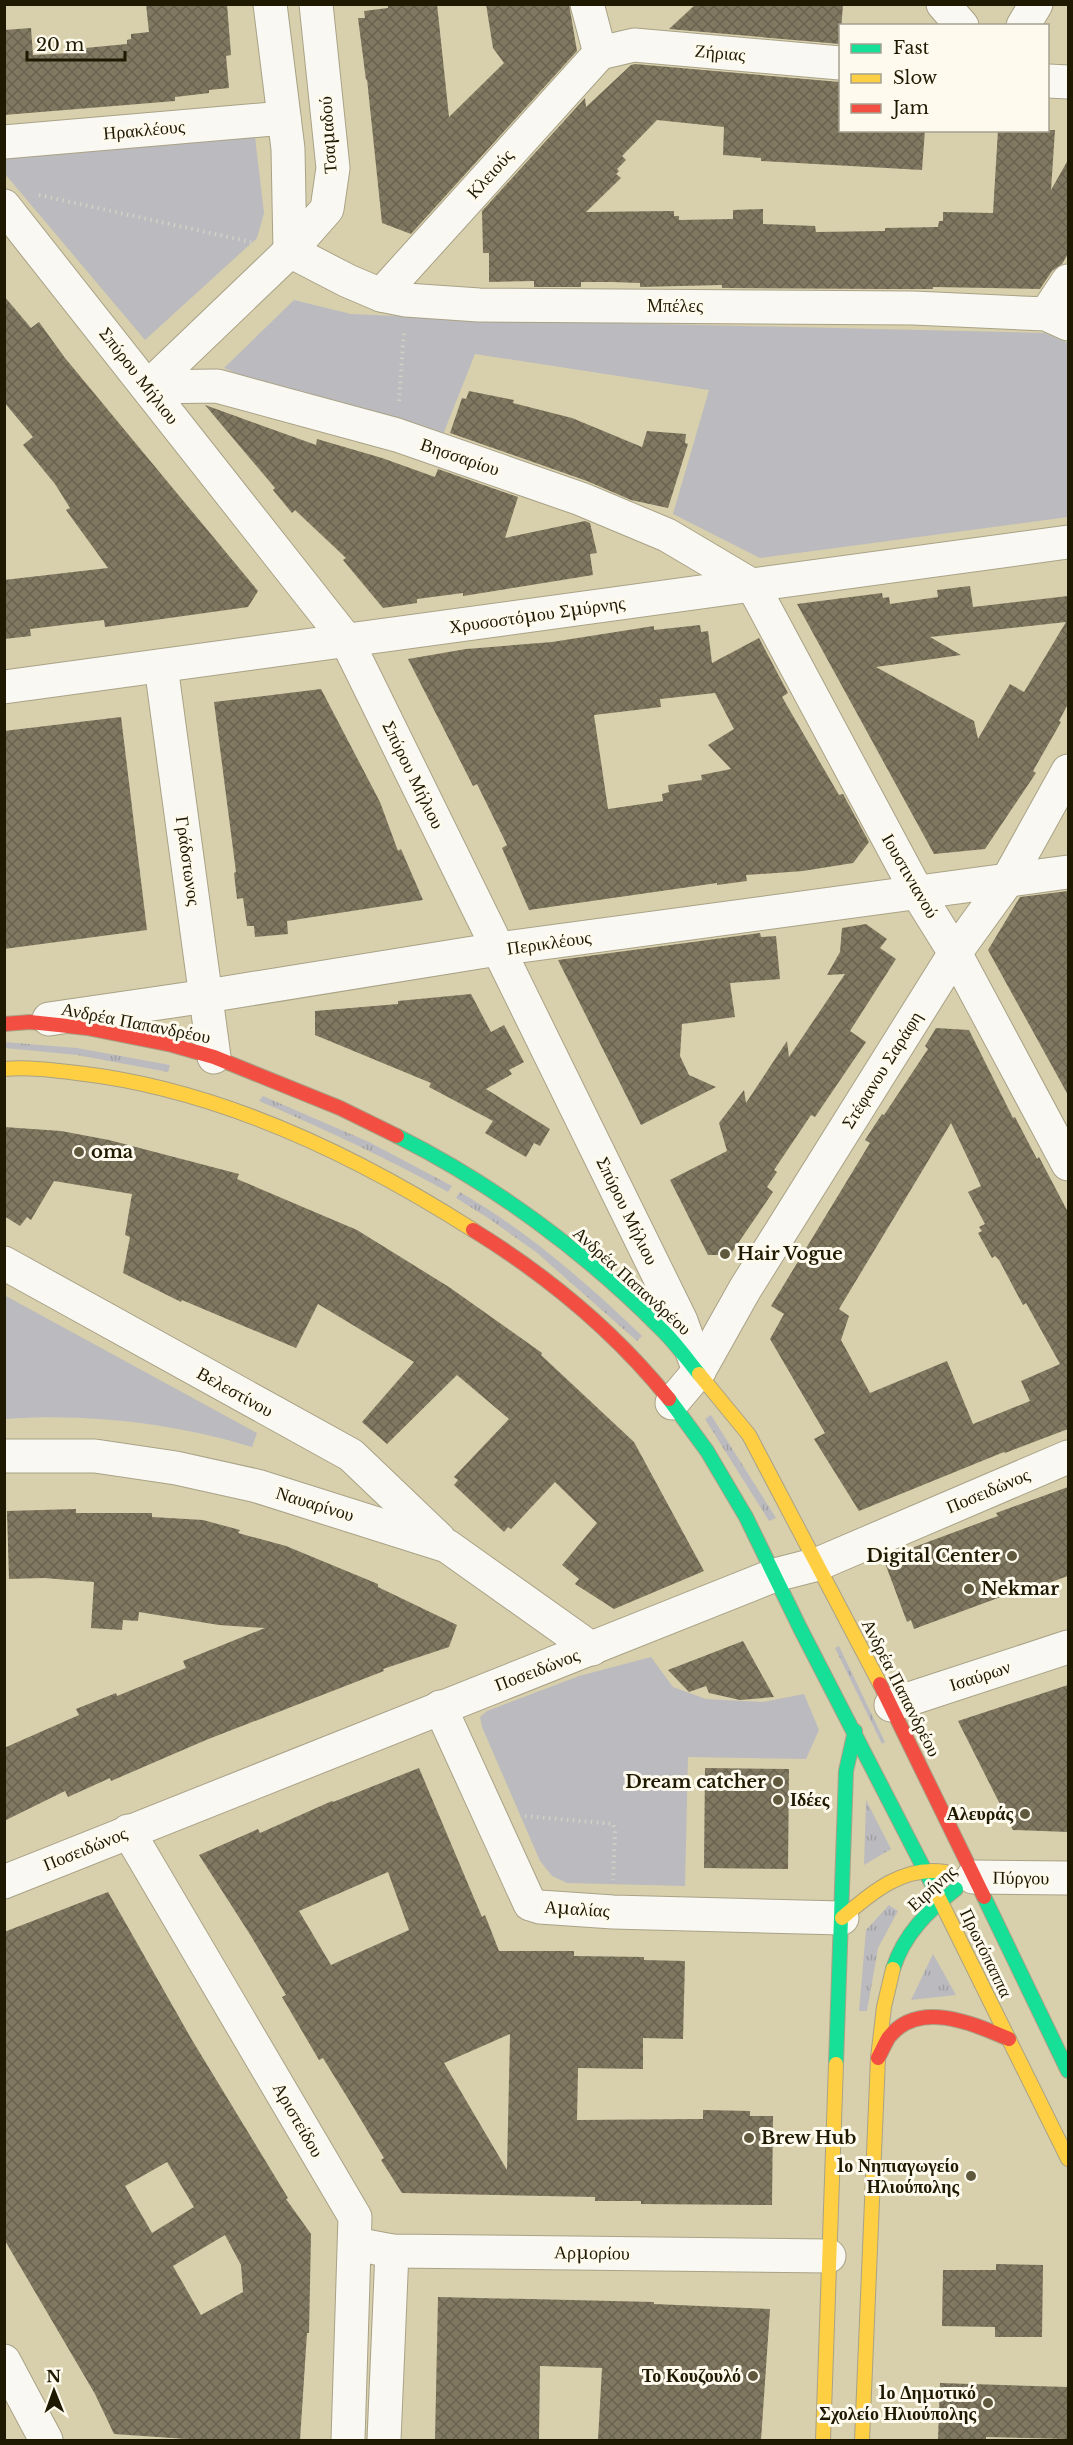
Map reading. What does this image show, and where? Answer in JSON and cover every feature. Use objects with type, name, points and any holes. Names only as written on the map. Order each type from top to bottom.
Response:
[{"type":"street","points":[[270,4],[288,149],[290,251]]},
{"type":"street","name":"Τσαμαδού","points":[[148,387],[290,251],[327,209],[333,168],[316,4]]},
{"type":"street","points":[[587,4],[600,53]]},
{"type":"street","points":[[944,4],[960,24]]},
{"type":"street","points":[[1024,24],[1036,4]]},
{"type":"street","name":"Ζήριας","points":[[600,53],[634,45],[839,63]]},
{"type":"street","name":"Κλειούς","points":[[394,298],[600,53]]},
{"type":"street","points":[[1049,81],[1068,82]]},
{"type":"street","name":"Ηρακλέους","points":[[4,142],[284,118]]},
{"type":"street","name":"Σπύρου Μήλιου","points":[[4,206],[347,641],[681,1321],[699,1371]]},
{"type":"street","name":"Μπέλες","points":[[290,251],[348,281],[394,298],[479,305],[913,308],[1057,319]]},
{"type":"street","points":[[1057,319],[1068,281]]},
{"type":"street","name":"Βησσαρίου","points":[[148,387],[217,386],[397,435],[581,500],[667,535],[753,586]]},
{"type":"street","name":"Χρυσοστόμου Σμύρνης","points":[[4,687],[1068,542]]},
{"type":"street","name":"Ιουστινιανού","points":[[753,586],[917,892],[955,953],[1068,1164]]},
{"type":"street","name":"Γράδστωνος","points":[[161,666],[214,1057]]},
{"type":"street","name":"Στέφανου Σαράφη","points":[[699,1371],[745,1289],[955,953],[1007,881],[1068,771]]},
{"type":"street","name":"Περικλέους","points":[[17,1023],[207,996],[498,949],[1068,872]]},
{"type":"street","name":"Ανδρέα Παπανδρέου","points":[[17,1023],[87,1028],[214,1057],[340,1108],[413,1144],[482,1185],[548,1230],[609,1280],[662,1329],[699,1371],[749,1435],[891,1705],[973,1877]]},
{"type":"street","points":[[4,1069],[88,1073],[149,1084],[209,1101],[362,1164],[489,1240],[553,1286],[643,1368],[672,1403],[725,1480],[757,1538],[783,1596],[855,1731],[846,1771],[823,2440]]},
{"type":"street","name":"Βελεστίνου","points":[[4,1263],[351,1455],[447,1546]]},
{"type":"street","points":[[672,1403],[699,1371]]},
{"type":"street","name":"Ναυαρίνου","points":[[4,1456],[95,1456],[176,1468],[257,1486],[447,1546],[592,1648]]},
{"type":"street","name":"Ποσειδώνος","points":[[4,1882],[775,1575],[818,1564],[1068,1457]]},
{"type":"street","name":"Ισαύρων","points":[[891,1705],[1068,1647]]},
{"type":"street","name":"Αμαλίας","points":[[440,1707],[530,1904],[540,1907],[612,1912],[842,1918]]},
{"type":"street","name":"Πρωτόπαππα","points":[[855,1731],[1068,2159]]},
{"type":"street","name":"Αριστείδου","points":[[129,1831],[355,2217],[348,2440]]},
{"type":"street","name":"Ειρήνης","points":[[842,1918],[878,1888],[924,1869],[973,1877]]},
{"type":"street","name":"Πρωτόπαππα","points":[[973,1877],[1068,2071]]},
{"type":"street","name":"Ειρήνης","points":[[862,2440],[878,2058],[884,1997],[896,1959],[908,1935],[940,1900],[973,1877]]},
{"type":"street","name":"Πύργου","points":[[973,1877],[1068,1878]]},
{"type":"street","points":[[878,2058],[891,2036],[909,2021],[932,2015],[965,2021],[1009,2038]]},
{"type":"street","name":"Αρμορίου","points":[[355,2244],[392,2251],[829,2256]]},
{"type":"street","points":[[384,2440],[392,2251]]},
{"type":"street","points":[[4,2361],[46,2440]]},
{"type":"path","points":[[35,194],[290,251]]},
{"type":"path","points":[[394,298],[397,435]]},
{"type":"path","points":[[517,1820],[528,1815],[613,1824],[615,1831],[613,1887]]},
{"type":"green space","points":[[254,128],[264,213],[257,238],[145,340],[5,174],[4,150]]},
{"type":"green space","points":[[294,300],[351,314],[491,320],[1045,333],[1068,343],[1068,517],[760,558],[673,514],[709,390],[475,354],[442,437],[259,383],[224,368]]},
{"type":"green space","points":[[4,1042],[77,1048],[170,1065],[168,1072],[77,1055],[5,1048]]},
{"type":"green space","points":[[263,1096],[369,1142],[452,1186],[448,1192],[355,1144],[259,1101]]},
{"type":"green space","points":[[460,1192],[509,1223],[555,1258],[642,1336],[637,1341],[536,1252],[456,1198]]},
{"type":"green space","points":[[4,1295],[257,1433],[252,1447],[191,1432],[130,1422],[67,1417],[5,1419]]},
{"type":"green space","points":[[711,1415],[776,1518],[769,1521],[705,1419]]},
{"type":"green space","points":[[839,1646],[885,1742],[882,1744],[835,1648]]},
{"type":"green space","points":[[651,1657],[673,1687],[706,1699],[763,1702],[804,1694],[819,1730],[806,1759],[688,1757],[685,1886],[567,1883],[552,1876],[540,1861],[482,1727],[480,1717],[487,1711],[579,1676]]},
{"type":"green space","points":[[866,1800],[891,1849],[864,1865]]},
{"type":"green space","points":[[889,1905],[898,1911],[878,1948],[867,2011],[859,2011],[866,1930]]},
{"type":"green space","points":[[933,1954],[956,1995],[911,2000]]},
{"type":"building","points":[[146,4],[227,4],[231,55],[226,56],[229,88],[175,97],[175,101],[4,115],[4,30],[31,28],[33,55],[86,52],[85,48],[127,44],[127,40],[131,39],[131,34],[149,32]]},
{"type":"building","points":[[388,4],[437,4],[449,117],[504,63],[493,48],[486,4],[569,4],[577,51],[411,234],[382,223],[367,79],[358,18],[365,18],[364,11],[388,8]]},
{"type":"building","points":[[696,4],[843,4],[842,24],[839,24],[839,44],[669,29]]},
{"type":"building","points":[[631,65],[839,82],[839,132],[925,132],[922,170],[761,161],[761,158],[723,155],[724,127],[657,120],[622,156],[626,160],[617,169],[619,171],[616,174],[621,178],[586,212],[674,211],[674,216],[679,216],[679,220],[733,219],[733,210],[763,209],[763,224],[815,226],[816,232],[885,231],[885,228],[938,227],[939,221],[943,221],[943,212],[993,213],[998,132],[1055,130],[1051,190],[1068,160],[1068,254],[1062,264],[1052,271],[1040,289],[722,288],[722,285],[640,287],[640,283],[612,282],[581,282],[581,287],[534,287],[534,281],[489,282],[489,253],[483,253],[482,211],[585,98],[586,107]]},
{"type":"building","points":[[4,296],[31,328],[39,322],[65,358],[258,591],[248,607],[105,627],[104,620],[30,629],[31,636],[4,639],[4,580],[108,568],[66,510],[70,508],[55,484],[23,445],[33,437],[4,402]]},
{"type":"building","points":[[469,391],[514,400],[513,403],[572,418],[642,447],[647,431],[686,434],[685,443],[688,444],[668,508],[631,500],[587,481],[450,433],[462,398],[466,399]]},
{"type":"building","points":[[205,405],[316,445],[317,439],[382,458],[435,477],[438,469],[518,497],[505,538],[585,521],[590,523],[597,553],[590,554],[593,575],[463,596],[463,593],[417,599],[417,603],[383,608],[343,560],[346,558],[295,510],[292,513],[273,490],[275,488]]},
{"type":"building","points":[[970,586],[973,607],[1068,596],[1068,704],[1059,721],[1061,722],[1033,771],[1036,773],[985,849],[934,854],[797,604],[882,593],[883,598],[889,597],[890,604],[938,597],[937,590]],"holes":[[[1066,622],[1024,692],[1010,684],[978,739],[974,721],[876,667],[961,655],[930,637]]]},
{"type":"building","points":[[700,625],[701,632],[708,631],[712,663],[759,638],[788,693],[782,697],[839,795],[843,794],[869,842],[853,863],[803,871],[746,875],[747,881],[717,885],[717,883],[529,910],[502,848],[507,845],[477,784],[473,786],[408,659],[466,649],[552,642],[654,626],[654,630]],"holes":[[[715,693],[734,729],[708,745],[731,769],[701,775],[702,780],[668,785],[669,792],[662,794],[663,801],[608,809],[594,715],[661,707],[660,699]]]},
{"type":"building","points":[[321,689],[380,802],[398,851],[401,849],[423,900],[287,921],[288,934],[255,937],[254,926],[247,926],[243,898],[237,899],[234,873],[236,872],[214,702]]},
{"type":"building","points":[[121,717],[147,930],[4,949],[4,731]]},
{"type":"building","points":[[1068,891],[1068,1095],[988,950],[1020,897]]},
{"type":"building","points":[[866,924],[887,939],[880,948],[896,959],[850,1031],[866,1042],[815,1117],[811,1115],[774,1170],[777,1172],[767,1187],[773,1192],[730,1255],[708,1255],[670,1180],[727,1151],[719,1123],[744,1090],[746,1103],[787,1041],[789,1057],[845,974],[827,975],[840,952],[842,928]]},
{"type":"building","points":[[760,933],[761,937],[776,936],[780,979],[730,983],[735,1017],[682,1024],[680,1056],[689,1075],[716,1087],[641,1125],[558,960]]},
{"type":"building","points":[[471,994],[491,1032],[504,1025],[524,1062],[509,1070],[512,1074],[486,1089],[550,1129],[540,1146],[534,1143],[526,1157],[485,1133],[493,1121],[429,1087],[431,1083],[315,1035],[315,1011],[398,1004],[398,1001]]},
{"type":"building","points":[[936,1028],[969,1030],[1013,1118],[1015,1117],[1037,1159],[1039,1157],[1068,1212],[1068,1429],[1004,1452],[859,1511],[814,1439],[825,1433],[770,1339],[784,1314],[771,1306],[870,1143],[865,1140],[928,1049],[925,1046]],"holes":[[[951,1123],[981,1186],[968,1192],[985,1224],[979,1227],[982,1231],[978,1233],[992,1258],[995,1256],[999,1260],[1023,1305],[1026,1303],[1060,1364],[1021,1381],[1030,1401],[973,1424],[947,1361],[870,1393],[841,1340],[849,1316],[839,1309]]]},
{"type":"building","points":[[4,1127],[61,1131],[109,1140],[239,1174],[237,1179],[357,1230],[449,1287],[542,1353],[541,1355],[634,1442],[704,1571],[614,1609],[575,1584],[579,1579],[562,1565],[597,1523],[555,1482],[511,1529],[508,1527],[504,1532],[454,1485],[458,1480],[454,1477],[509,1419],[457,1375],[387,1444],[362,1422],[414,1362],[318,1304],[296,1348],[182,1300],[181,1302],[123,1273],[130,1237],[125,1235],[132,1194],[54,1181],[31,1220],[27,1217],[20,1226],[4,1216]]},
{"type":"building","points":[[1068,1487],[1068,1576],[1007,1598],[1006,1595],[914,1629],[911,1620],[907,1622],[885,1563],[892,1561],[890,1556]]},
{"type":"building","points":[[76,1509],[76,1513],[152,1513],[152,1517],[203,1520],[240,1530],[238,1533],[286,1546],[378,1584],[378,1587],[457,1625],[449,1647],[383,1669],[384,1671],[206,1740],[111,1781],[110,1778],[68,1797],[65,1791],[4,1821],[4,1748],[79,1715],[76,1709],[116,1693],[117,1696],[186,1668],[183,1661],[265,1628],[219,1625],[139,1612],[138,1621],[123,1620],[122,1630],[91,1628],[94,1582],[44,1578],[9,1579],[7,1511]]},
{"type":"building","points":[[743,1641],[774,1697],[740,1700],[709,1693],[706,1686],[689,1692],[668,1670]]},
{"type":"building","points":[[1068,1685],[1068,1832],[1013,1830],[958,1721]]},
{"type":"building","points":[[419,1768],[482,1917],[485,1915],[499,1951],[574,1951],[574,1956],[644,1957],[644,1960],[685,1961],[683,2039],[643,2038],[643,2069],[578,2068],[577,2120],[703,2119],[703,2110],[750,2111],[750,2116],[773,2116],[772,2205],[641,2204],[641,2201],[595,2201],[595,2197],[402,2193],[381,2160],[384,2158],[323,2058],[319,2060],[282,1997],[286,1995],[251,1936],[199,1855],[258,1829],[260,1833]],"holes":[[[388,1872],[409,1930],[331,1965],[299,1911]],[[510,2034],[507,2170],[444,2063]]]},
{"type":"building","points":[[705,1768],[789,1769],[788,1869],[704,1868]]},
{"type":"building","points":[[108,1892],[192,2040],[288,2198],[286,2199],[311,2234],[309,2333],[307,2333],[300,2440],[201,2440],[114,2434],[95,2394],[4,2239],[4,1932]],"holes":[[[167,2162],[194,2207],[152,2233],[125,2186]],[[225,2235],[241,2265],[243,2292],[201,2315],[173,2266]]]},
{"type":"building","points":[[996,2264],[1043,2265],[1042,2337],[995,2337],[995,2327],[942,2326],[943,2270],[996,2270]]},
{"type":"building","points":[[438,2297],[654,2302],[654,2304],[770,2309],[761,2440],[598,2440],[602,2368],[540,2366],[539,2440],[435,2440]]},
{"type":"building","points":[[940,2383],[1068,2387],[1068,2439],[986,2437],[986,2440],[938,2440]]},
{"type":"traffic: fast","points":[[397,1136],[503,1198],[569,1247],[601,1273],[665,1333],[699,1374]]},
{"type":"traffic: fast","points":[[669,1399],[707,1451],[746,1517],[800,1628],[936,1892]]},
{"type":"traffic: fast","points":[[836,2064],[846,1771],[855,1731]]},
{"type":"traffic: fast","points":[[893,1969],[910,1934],[936,1906],[956,1889]]},
{"type":"traffic: fast","points":[[984,1897],[1068,2071]]},
{"type":"traffic: slow","points":[[4,1069],[50,1070],[130,1081],[233,1110],[333,1151],[428,1202],[473,1230]]},
{"type":"traffic: slow","points":[[699,1374],[749,1435],[880,1684]]},
{"type":"traffic: slow","points":[[842,1918],[877,1890],[902,1877],[930,1871],[945,1872]]},
{"type":"traffic: slow","points":[[936,1892],[1068,2159]]},
{"type":"traffic: slow","points":[[862,2440],[878,2058],[884,2007],[893,1969]]},
{"type":"traffic: slow","points":[[823,2440],[836,2064]]},
{"type":"traffic: jam","points":[[4,1024],[30,1022],[87,1028],[172,1045],[214,1057],[340,1108],[397,1136]]},
{"type":"traffic: jam","points":[[473,1230],[527,1266],[578,1306],[626,1351],[669,1399]]},
{"type":"traffic: jam","points":[[880,1684],[984,1897]]},
{"type":"traffic: jam","points":[[878,2058],[889,2037],[901,2026],[915,2019],[947,2018],[980,2027],[1009,2039]]},
{"type":"place","name":"oma","points":[[79,1152]]},
{"type":"place","name":"Hair Vogue","points":[[725,1254]]},
{"type":"place","name":"Digital Center","points":[[1012,1556]]},
{"type":"place","name":"Nekmar","points":[[969,1589]]},
{"type":"place","name":"Dream catcher","points":[[778,1782]]},
{"type":"place","name":"Ιδέες","points":[[778,1800]]},
{"type":"place","name":"Αλευράς","points":[[1025,1814]]},
{"type":"place","name":"Brew Hub","points":[[749,2138]]},
{"type":"place","name":"1ο Νηπιαγωγείο Ηλιούπολης","points":[[971,2176]]},
{"type":"place","name":"Το Κουζουλό","points":[[753,2376]]},
{"type":"place","name":"1ο Δημοτικό Σχολείο Ηλιούπολης","points":[[988,2403]]}]
